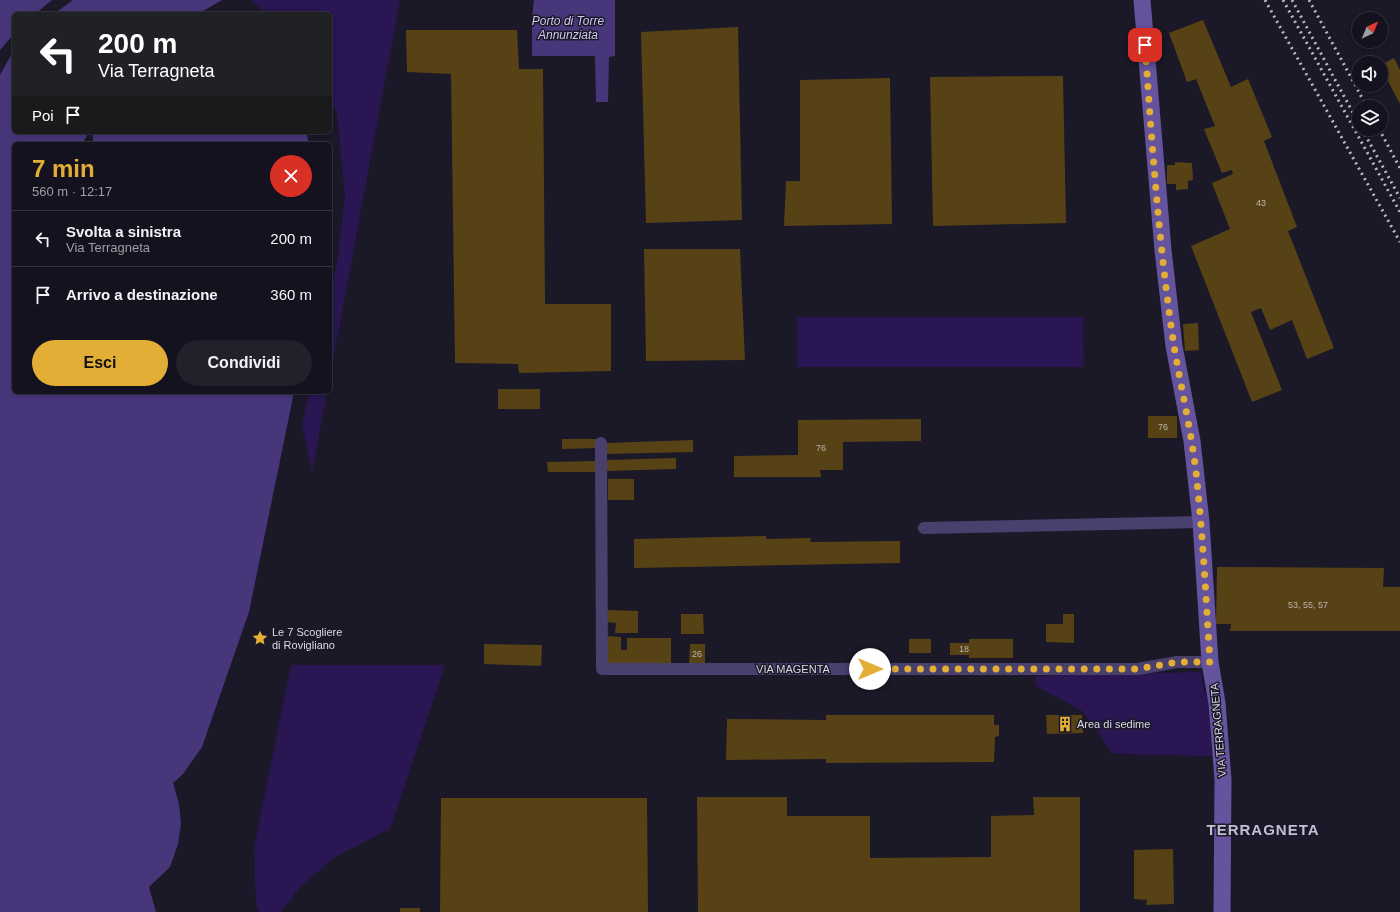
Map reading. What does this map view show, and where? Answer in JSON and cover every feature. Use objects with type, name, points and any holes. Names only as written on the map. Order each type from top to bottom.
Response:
[{"type":"street","name":"VIA TERRAGNETA","points":[[1142,0],[1149,104],[1163,250],[1174,346],[1192,441],[1201,522],[1210,662],[1217,703],[1223,780],[1222,912]]},
{"type":"street","name":"VIA MAGENTA","points":[[601,443],[602,669],[1138,669],[1177,662],[1210,662]]},
{"type":"street","points":[[924,528],[1201,522]]},
{"type":"shaded area","points":[[250,0],[400,0],[332,366],[332,284],[338,257],[345,196],[337,115],[332,102],[332,12],[265,12]]},
{"type":"shaded area","points":[[797,317],[1083,317],[1084,367],[797,367]]},
{"type":"shaded area","points":[[309,394],[327,394],[312,473],[302,425]]},
{"type":"shaded area","points":[[291,665],[445,665],[390,829],[335,857],[301,886],[281,912],[259,912],[256,903],[254,848]]},
{"type":"shaded area","points":[[1201,672],[1204,692],[1208,697],[1212,756],[1111,753],[1100,734],[1082,711],[1036,686],[1036,676]]},
{"type":"water","points":[[0,0],[52,0],[37,12],[12,12],[12,36],[0,50]]},
{"type":"water","points":[[73,0],[222,0],[201,12],[57,12]]},
{"type":"water","name":"Porto di Torre Annunziata","points":[[534,0],[615,0],[615,56],[609,57],[608,102],[596,102],[595,56],[532,56],[532,18]]},
{"type":"water","points":[[12,54],[12,134],[88,134],[83,142],[12,142],[12,394],[294,394],[249,612],[202,747],[183,774],[173,783],[179,804],[181,824],[178,844],[170,867],[149,887],[156,912],[0,912],[0,75]]},
{"type":"water","points":[[306,134],[308,142],[93,142],[93,135]]},
{"type":"building","points":[[1203,20],[1231,87],[1248,79],[1272,137],[1264,141],[1297,227],[1288,231],[1334,348],[1307,359],[1292,320],[1270,330],[1261,308],[1251,312],[1282,390],[1252,402],[1191,246],[1230,229],[1212,183],[1233,174],[1232,170],[1222,173],[1204,129],[1215,126],[1196,79],[1187,82],[1169,33]]},
{"type":"building","points":[[738,27],[742,220],[646,223],[641,32]]},
{"type":"building","points":[[406,30],[517,30],[519,69],[543,69],[545,304],[611,304],[611,371],[519,373],[518,364],[455,363],[451,74],[407,72]]},
{"type":"building","points":[[1394,58],[1400,70],[1400,104],[1388,81],[1388,61]]},
{"type":"building","points":[[1063,76],[1066,223],[933,226],[930,77]]},
{"type":"building","points":[[890,78],[892,224],[784,226],[786,181],[800,181],[800,80]]},
{"type":"building","points":[[1175,162],[1192,163],[1193,180],[1188,181],[1188,189],[1176,190],[1176,184],[1167,184],[1167,165],[1175,165]]},
{"type":"building","points":[[644,249],[740,249],[745,360],[646,361]]},
{"type":"building","points":[[1198,323],[1199,350],[1185,351],[1183,324]]},
{"type":"building","points":[[498,389],[540,389],[540,409],[498,409]]},
{"type":"building","points":[[1148,416],[1177,416],[1177,438],[1148,438]]},
{"type":"building","points":[[921,419],[921,441],[843,442],[843,470],[820,470],[821,477],[734,477],[734,456],[798,455],[798,420]]},
{"type":"building","points":[[562,439],[597,439],[597,448],[562,449]]},
{"type":"building","points":[[693,440],[693,452],[606,454],[606,443]]},
{"type":"building","points":[[676,458],[676,469],[606,471],[606,460]]},
{"type":"building","points":[[596,461],[597,472],[548,472],[547,462]]},
{"type":"building","points":[[608,479],[634,479],[634,500],[608,500]]},
{"type":"building","points":[[766,536],[766,539],[811,538],[810,542],[900,541],[900,563],[634,568],[634,539]]},
{"type":"building","points":[[1217,567],[1384,568],[1383,587],[1400,587],[1400,631],[1230,631],[1231,624],[1216,624]]},
{"type":"building","points":[[607,610],[638,611],[638,633],[615,633],[616,623],[607,622]]},
{"type":"building","points":[[681,614],[703,614],[704,634],[681,634]]},
{"type":"building","points":[[1063,614],[1074,614],[1074,643],[1046,642],[1046,624],[1063,624]]},
{"type":"building","points":[[607,636],[621,637],[621,650],[627,650],[627,638],[671,638],[671,665],[606,665]]},
{"type":"building","points":[[909,639],[931,639],[931,653],[909,653]]},
{"type":"building","points":[[969,639],[1013,639],[1013,658],[969,658],[969,655],[950,655],[950,643],[969,643]]},
{"type":"building","points":[[484,644],[542,645],[541,666],[484,664]]},
{"type":"building","points":[[690,644],[705,644],[705,665],[689,665]]},
{"type":"building","points":[[826,715],[994,715],[994,725],[999,725],[999,736],[995,737],[994,762],[826,763],[826,759],[726,760],[727,719],[826,720]]},
{"type":"building","name":"Area di sedime","points":[[1046,715],[1082,715],[1083,733],[1047,734]]},
{"type":"building","points":[[697,797],[787,797],[787,816],[870,816],[870,858],[991,857],[991,816],[1034,815],[1033,797],[1080,797],[1080,912],[698,912]]},
{"type":"building","points":[[441,798],[647,798],[648,912],[440,912]]},
{"type":"building","points":[[1173,849],[1174,904],[1146,905],[1147,900],[1134,899],[1134,850]]},
{"type":"building","points":[[400,908],[420,908],[420,912],[400,912]]},
{"type":"railway","points":[[1265,0],[1400,242]]},
{"type":"railway","points":[[1283,0],[1400,212]]},
{"type":"railway","points":[[1292,0],[1352,111]]},
{"type":"railway","points":[[1309,0],[1363,100]]},
{"type":"railway","points":[[1366,136],[1400,198]]},
{"type":"railway","points":[[1383,136],[1400,168]]},
{"type":"place","name":"Le 7 Scogliere di Rovigliano","points":[[260,638]]},
{"type":"place","name":"Area di sedime","points":[[1065,724]]},
{"type":"district","name":"TERRAGNETA","points":[[1263,829]]},
{"type":"route","points":[[870,669],[1138,669],[1177,662],[1210,662],[1201,522],[1196,472],[1192,441],[1174,346],[1164,264],[1145,45]]}]
